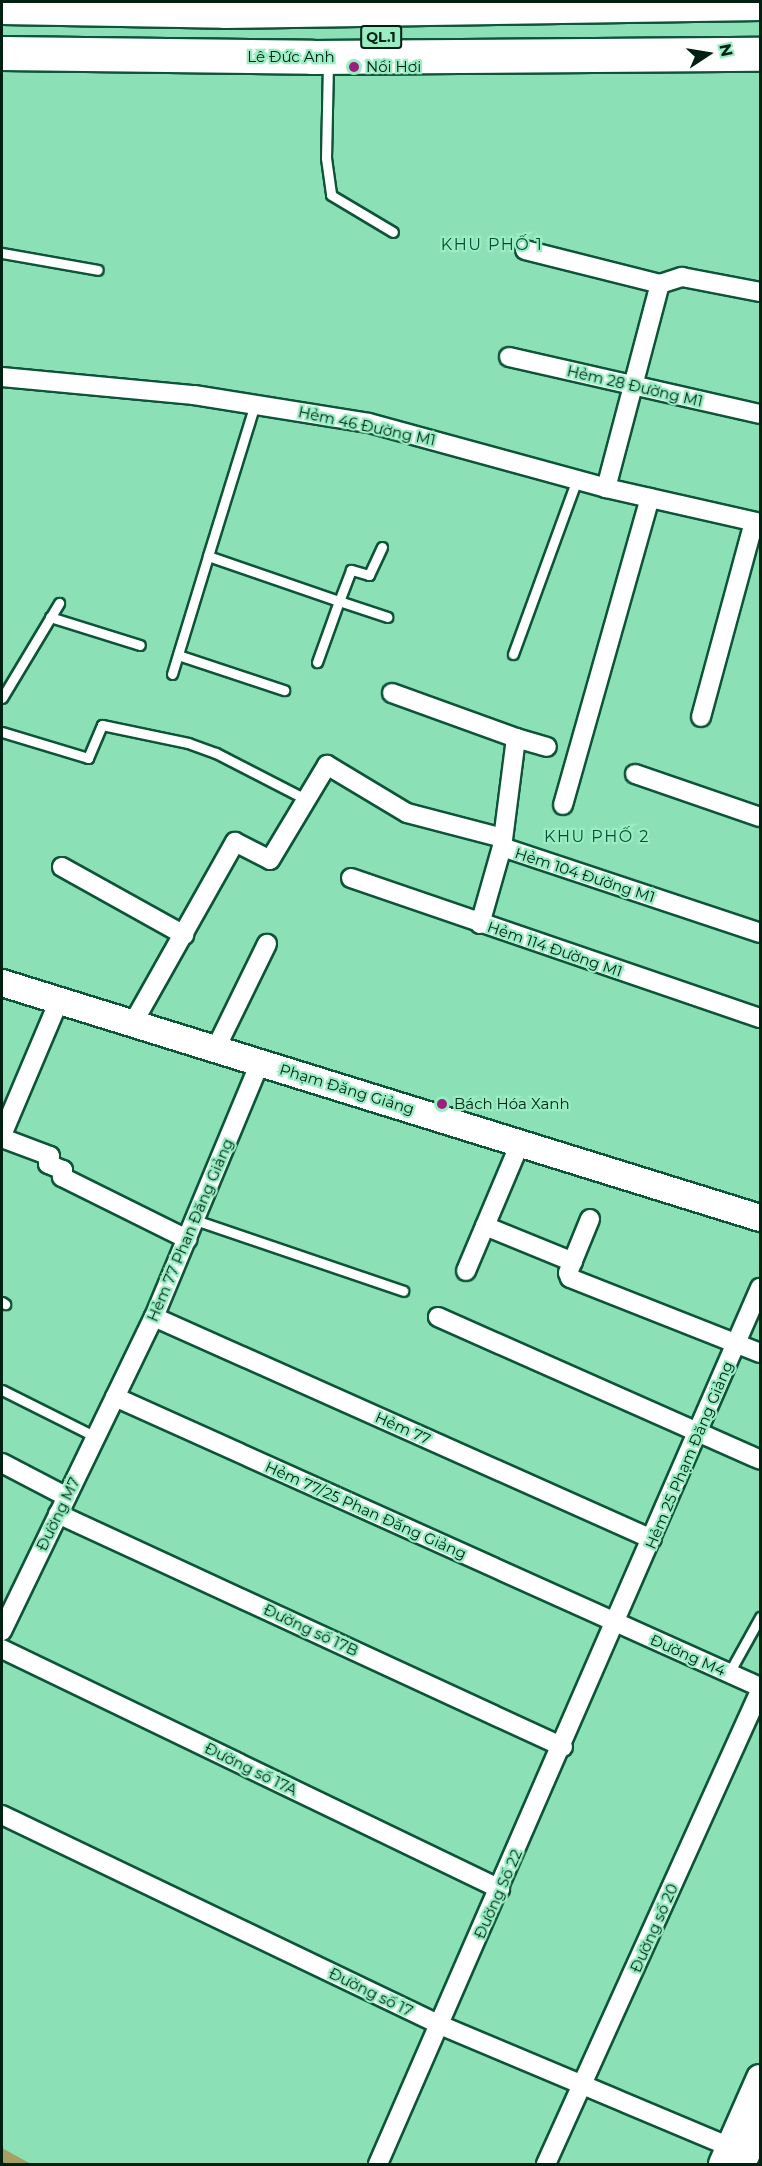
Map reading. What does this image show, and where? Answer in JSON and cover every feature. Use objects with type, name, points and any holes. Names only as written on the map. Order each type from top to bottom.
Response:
[{"type":"highway","name":"QL.1","points":[[2,7],[225,11],[760,3]]},
{"type":"highway","name":"Lê Đức Anh","points":[[2,36],[760,39]]},
{"type":"highway","name":"Lê Đức Anh","points":[[2,53],[328,57],[760,54]]},
{"type":"street","points":[[525,250],[660,284],[682,277],[760,292]]},
{"type":"street","points":[[606,488],[660,284]]},
{"type":"street","name":"Hẻm 28 Đường M1","points":[[509,357],[760,414]]},
{"type":"street","name":"Hẻm 46 Đường M1","points":[[2,377],[255,404],[397,429],[606,488],[757,522]]},
{"type":"street","points":[[563,805],[650,498]]},
{"type":"street","points":[[701,717],[757,522]]},
{"type":"street","points":[[392,693],[547,747]]},
{"type":"street","name":"Hẻm 104 Đường M1","points":[[516,738],[503,843],[760,933]]},
{"type":"street","points":[[133,1023],[235,842],[270,860],[327,765],[407,813],[503,843],[480,924]]},
{"type":"street","points":[[635,774],[760,817]]},
{"type":"street","points":[[62,867],[184,935]]},
{"type":"street","name":"Hẻm 114 Đường M1","points":[[351,878],[760,1018]]},
{"type":"street","points":[[216,1048],[267,944]]},
{"type":"street","name":"Phạm Đăng Giảng","points":[[2,983],[760,1218]]},
{"type":"street","points":[[59,1001],[2,1136],[50,1156],[48,1164],[63,1170],[62,1177],[187,1239]]},
{"type":"street","name":"Hẻm 77 Phan Đăng Giảng","points":[[115,1397],[154,1317],[260,1062]]},
{"type":"street","points":[[466,1271],[520,1143]]},
{"type":"street","points":[[590,1219],[573,1262],[570,1278],[760,1353]]},
{"type":"street","points":[[485,1226],[573,1262]]},
{"type":"street","name":"Hẻm 25 Phạm Đăng Giảng","points":[[616,1622],[760,1288]]},
{"type":"street","name":"Hẻm 77","points":[[154,1317],[652,1539]]},
{"type":"street","points":[[438,1317],[760,1460]]},
{"type":"street","name":"Đường M7","points":[[2,1631],[115,1397]]},
{"type":"street","name":"Hẻm 77/25 Phan Đăng Giảng","points":[[115,1397],[616,1622]]},
{"type":"street","points":[[2,1462],[67,1497]]},
{"type":"street","name":"Đường số 17B","points":[[58,1514],[563,1747]]},
{"type":"street","name":"Đường M4","points":[[616,1622],[760,1689]]},
{"type":"street","name":"Đường Số 22","points":[[378,2164],[616,1622]]},
{"type":"street","name":"Đường số 17A","points":[[2,1649],[500,1889]]},
{"type":"street","name":"Đường số 20","points":[[546,2164],[760,1689]]},
{"type":"street","name":"Đường số 17","points":[[2,1815],[440,2025],[583,2085],[735,2157]]},
{"type":"street","points":[[735,2157],[760,2078]]},
{"type":"street","points":[[735,2157],[760,2125]]},
{"type":"lane","points":[[328,57],[326,158],[332,195],[393,232]]},
{"type":"lane","points":[[2,253],[98,270]]},
{"type":"lane","points":[[172,674],[255,404]]},
{"type":"lane","points":[[513,654],[577,479]]},
{"type":"lane","points":[[317,662],[351,570],[369,575],[382,547]]},
{"type":"lane","points":[[208,556],[387,618]]},
{"type":"lane","points":[[2,698],[58,603]]},
{"type":"lane","points":[[50,617],[140,645]]},
{"type":"lane","points":[[178,655],[284,690]]},
{"type":"lane","points":[[2,732],[88,758],[102,725],[188,743],[216,753],[307,800]]},
{"type":"lane","points":[[195,1220],[403,1291]]},
{"type":"lane","points":[[2,1390],[96,1437]]},
{"type":"lane","points":[[729,1673],[760,1617]]},
{"type":"shaded area","points":[[2,2148],[31,2164],[2,2164]]},
{"type":"place","name":"Nồi Hơi","points":[[354,67]]},
{"type":"place","name":"Bách Hóa Xanh","points":[[442,1104]]},
{"type":"district","name":"KHU PHỐ 1","points":[[492,245]]},
{"type":"district","name":"KHU PHỐ 2","points":[[597,837]]}]
